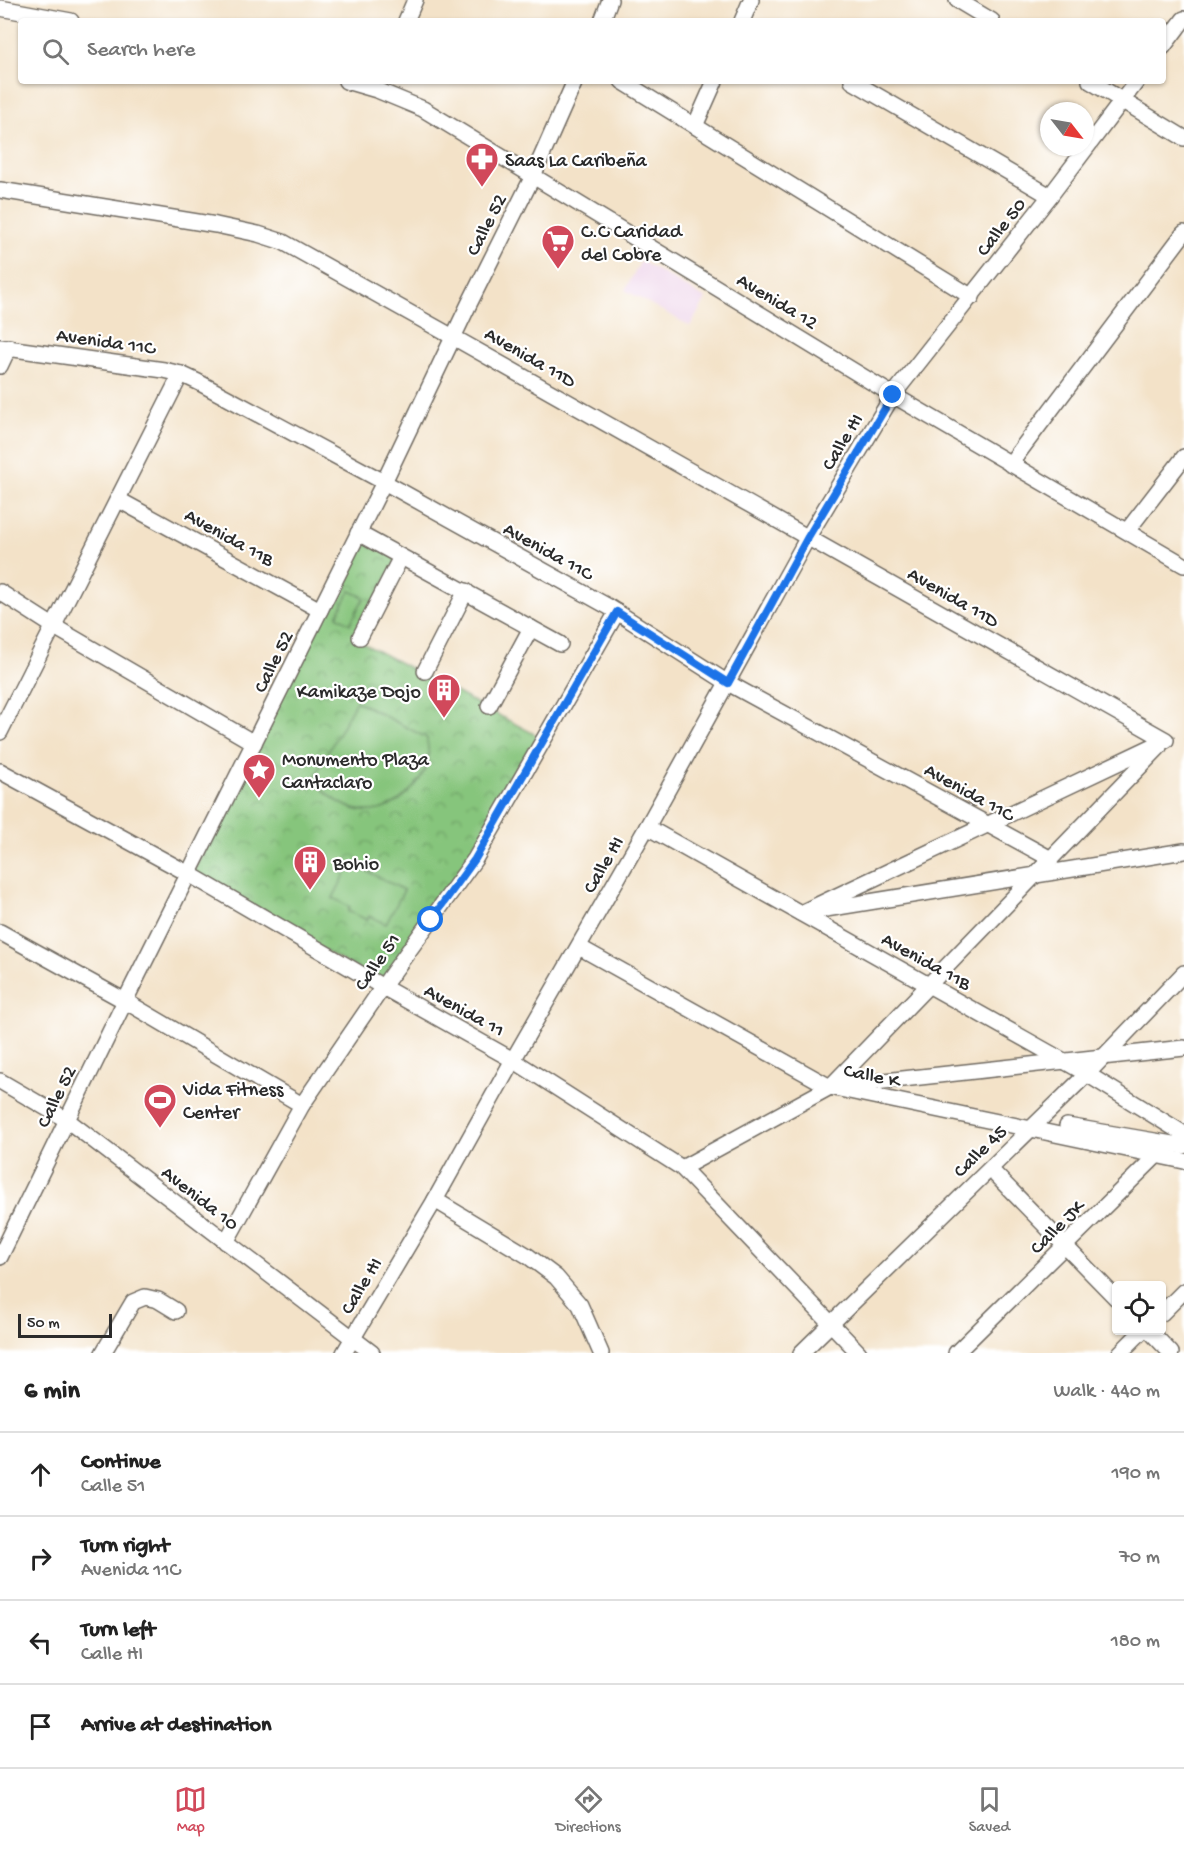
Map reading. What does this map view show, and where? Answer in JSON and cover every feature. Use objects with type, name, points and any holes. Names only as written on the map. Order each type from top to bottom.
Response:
[{"type":"street","points":[[407,18],[415,0]]},
{"type":"street","points":[[603,18],[610,0]]},
{"type":"street","points":[[745,18],[751,0]]},
{"type":"street","points":[[957,0],[987,18]]},
{"type":"street","points":[[0,8],[55,18]]},
{"type":"street","points":[[1166,43],[1184,19]]},
{"type":"street","name":"Calle 52","points":[[0,1257],[384,482],[533,176],[574,84]]},
{"type":"street","points":[[626,84],[972,297]]},
{"type":"street","points":[[695,126],[714,84]]},
{"type":"street","points":[[857,84],[1050,196]]},
{"type":"street","points":[[1095,84],[1184,138]]},
{"type":"street","name":"Calle 50","points":[[893,395],[972,297],[1135,84]]},
{"type":"street","name":"Avenida 12","points":[[379,85],[423,109],[893,395],[1184,565]]},
{"type":"street","name":"Avenida 11D","points":[[0,190],[216,225],[271,237],[301,251],[1166,740]]},
{"type":"street","points":[[1010,464],[1184,232]]},
{"type":"street","points":[[0,366],[5,347]]},
{"type":"street","name":"Avenida 11C","points":[[5,347],[181,374],[384,482],[617,612],[728,683],[1051,859]]},
{"type":"street","points":[[0,732],[181,374]]},
{"type":"street","name":"Calle HI","points":[[344,1353],[435,1200],[648,827],[808,537],[893,395]]},
{"type":"street","points":[[1127,531],[1184,457]]},
{"type":"street","name":"Avenida 11B","points":[[119,500],[320,610]]},
{"type":"street","points":[[358,533],[560,644]]},
{"type":"street","points":[[360,637],[401,557]]},
{"type":"street","points":[[425,671],[466,591]]},
{"type":"street","points":[[0,592],[52,626],[254,742]]},
{"type":"street","name":"Calle 51","points":[[226,1242],[302,1104],[475,859],[617,612]]},
{"type":"street","points":[[489,706],[531,628]]},
{"type":"street","points":[[682,1168],[830,1087],[1166,740]]},
{"type":"street","points":[[801,913],[1166,740]]},
{"type":"street","name":"Avenida 11","points":[[0,771],[189,874],[513,1060],[682,1168],[859,1353]]},
{"type":"street","name":"Avenida 11B","points":[[648,827],[1087,1074],[1183,1135]]},
{"type":"street","points":[[801,913],[1184,851]]},
{"type":"street","points":[[0,932],[125,1001],[302,1104]]},
{"type":"street","points":[[579,947],[830,1087],[1183,1135]]},
{"type":"street","name":"Calle 45","points":[[801,1353],[1087,1074],[1184,973]]},
{"type":"street","name":"Calle K","points":[[830,1087],[1184,1048]]},
{"type":"street","name":"Avenida 10","points":[[0,1081],[67,1120],[372,1353]]},
{"type":"street","name":"Calle K","points":[[830,1087],[1184,1161]]},
{"type":"street","name":"Calle JK","points":[[956,1353],[1183,1135]]},
{"type":"street","points":[[990,1169],[1112,1294]]},
{"type":"street","points":[[435,1200],[528,1256],[556,1277],[580,1305],[601,1353]]},
{"type":"street","points":[[1166,1308],[1184,1291]]},
{"type":"street","points":[[103,1353],[134,1302],[145,1297],[158,1300],[176,1311]]},
{"type":"street","points":[[1120,1353],[1138,1335]]},
{"type":"street","points":[[1154,1335],[1171,1353]]},
{"type":"shaded area","points":[[641,261],[706,299],[690,326],[625,290]]},
{"type":"green space","points":[[360,537],[397,558],[355,639],[542,738],[473,858],[382,984],[192,874]]},
{"type":"green space","points":[[350,591],[364,597],[350,624],[337,616]]},
{"type":"green space","points":[[356,701],[427,738],[428,761],[414,786],[390,806],[372,811],[355,809],[339,802],[314,778]]},
{"type":"green space","points":[[351,863],[404,890],[386,924],[369,916],[367,920],[348,911],[350,907],[333,898]]},
{"type":"place","name":"Saas La Caribeña","points":[[482,188]]},
{"type":"place","name":"C.C Caridad del Cobre","points":[[558,270]]},
{"type":"place","name":"Kamikaze Dojo","points":[[444,719]]},
{"type":"place","name":"Monumento Plaza Cantaclaro","points":[[259,799]]},
{"type":"place","name":"Bohio","points":[[310,891]]},
{"type":"place","name":"Vida Fitness Center","points":[[160,1129]]},
{"type":"route","points":[[431,920],[475,859],[617,612],[728,683],[808,537],[893,395]]}]
